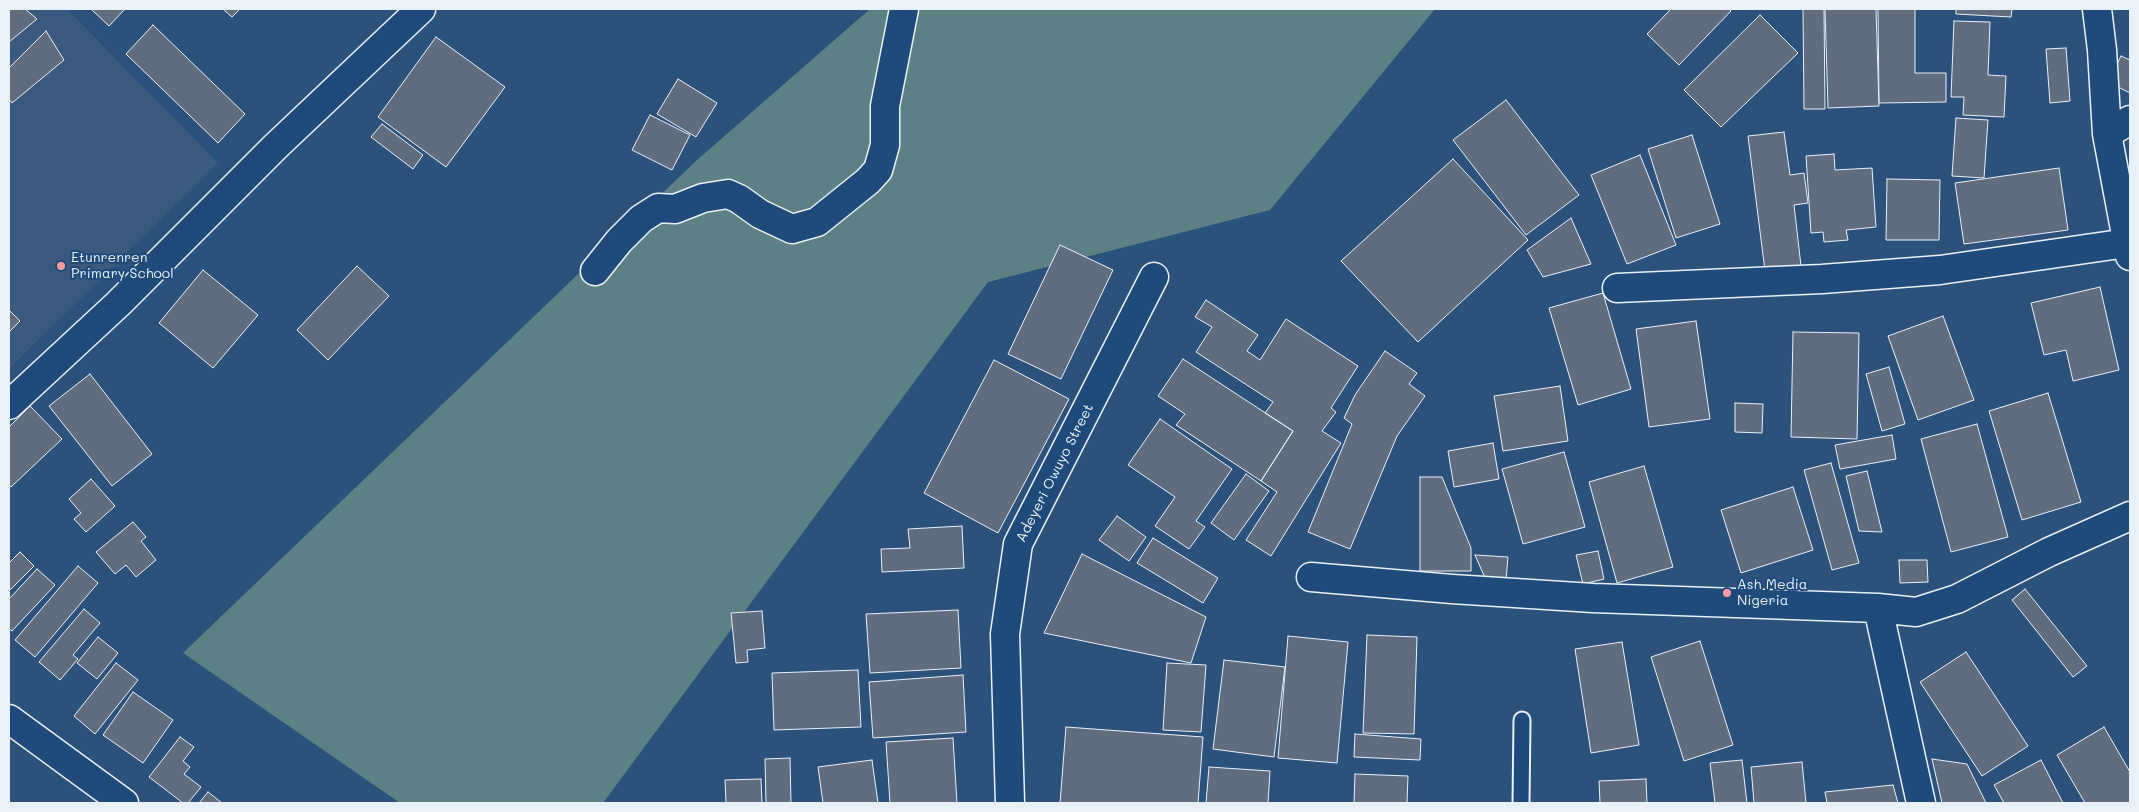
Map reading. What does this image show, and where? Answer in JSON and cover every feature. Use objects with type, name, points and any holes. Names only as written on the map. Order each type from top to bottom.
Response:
[{"type":"street","points":[[9,405],[118,304],[276,146],[421,9]]},
{"type":"street","points":[[595,271],[619,241],[641,220],[658,208],[675,209],[703,198],[728,194],[739,199],[760,214],[792,229],[817,222],[868,181],[878,170],[885,145],[886,106],[904,9]]},
{"type":"street","points":[[1617,288],[1822,279],[1940,270],[2129,250],[2107,134],[2102,50],[2097,9]]},
{"type":"street","points":[[2107,134],[2130,120]]},
{"type":"street","name":"Adeyeri Owuyo Street","points":[[1010,803],[1005,634],[1018,544],[1154,277]]},
{"type":"street","points":[[1311,577],[1452,590],[1584,598],[1878,608],[1916,612],[1957,599],[2049,552],[2130,516]]},
{"type":"street","points":[[1878,608],[1921,803]]},
{"type":"street","points":[[9,719],[124,803]]},
{"type":"lane","points":[[1521,803],[1522,720]]},
{"type":"shaded area","name":"Etunrenren Primary School","points":[[9,9],[67,9],[218,163],[9,369]]},
{"type":"green space","points":[[870,9],[1435,9],[1270,210],[988,282],[603,803],[400,803],[183,653],[697,160]]},
{"type":"building","points":[[9,9],[25,9],[37,19],[9,42]]},
{"type":"building","points":[[91,9],[125,9],[109,26]]},
{"type":"building","points":[[223,9],[240,9],[232,17]]},
{"type":"building","points":[[1671,9],[1729,9],[1731,11],[1679,65],[1647,34]]},
{"type":"building","points":[[1803,9],[1824,9],[1825,109],[1804,109]]},
{"type":"building","points":[[1825,9],[1876,9],[1879,106],[1828,108]]},
{"type":"building","points":[[1878,9],[1915,9],[1915,73],[1946,73],[1946,102],[1879,103]]},
{"type":"building","points":[[1956,9],[2012,9],[2011,17],[1956,14]]},
{"type":"building","points":[[1760,15],[1798,53],[1721,127],[1684,90]]},
{"type":"building","points":[[1954,21],[1990,22],[1988,75],[2006,76],[2004,117],[1963,115],[1964,97],[1951,97]]},
{"type":"building","points":[[153,25],[245,114],[218,143],[126,54]]},
{"type":"building","points":[[46,31],[64,60],[12,103],[9,99],[9,68]]},
{"type":"building","points":[[436,37],[505,87],[446,167],[378,117]]},
{"type":"building","points":[[2066,48],[2070,101],[2050,103],[2046,49]]},
{"type":"building","points":[[2121,56],[2130,60],[2130,93],[2108,82]]},
{"type":"building","points":[[678,79],[717,103],[696,137],[657,114]]},
{"type":"building","points":[[1506,100],[1579,195],[1526,235],[1453,140]]},
{"type":"building","points":[[650,115],[690,135],[672,170],[632,150]]},
{"type":"building","points":[[1956,118],[1988,120],[1984,178],[1952,176]]},
{"type":"building","points":[[382,124],[423,155],[413,169],[371,137]]},
{"type":"building","points":[[1784,132],[1790,175],[1804,173],[1808,203],[1794,205],[1801,266],[1765,271],[1748,136]]},
{"type":"building","points":[[1692,135],[1720,224],[1676,238],[1648,149]]},
{"type":"building","points":[[1834,154],[1835,170],[1872,168],[1876,227],[1846,230],[1848,240],[1824,242],[1823,232],[1811,233],[1806,156]]},
{"type":"building","points":[[1640,155],[1676,245],[1627,264],[1591,175]]},
{"type":"building","points":[[1453,159],[1528,240],[1418,342],[1341,261]]},
{"type":"building","points":[[2059,168],[2068,230],[1964,244],[1955,183]]},
{"type":"building","points":[[1887,179],[1940,180],[1939,240],[1886,240]]},
{"type":"building","points":[[1571,218],[1591,264],[1543,277],[1527,250]]},
{"type":"building","points":[[1060,245],[1113,270],[1061,379],[1008,354]]},
{"type":"building","points":[[357,266],[389,296],[328,360],[297,330]]},
{"type":"building","points":[[203,270],[258,315],[213,368],[159,323]]},
{"type":"building","points":[[2100,287],[2119,370],[2073,381],[2066,350],[2044,355],[2031,303]]},
{"type":"building","points":[[1603,293],[1631,389],[1578,405],[1549,308]]},
{"type":"building","points":[[1206,300],[1258,335],[1247,351],[1260,360],[1286,319],[1358,366],[1331,408],[1336,412],[1322,431],[1341,443],[1271,556],[1246,540],[1277,492],[1261,481],[1293,431],[1265,413],[1273,402],[1196,352],[1212,327],[1195,317]]},
{"type":"building","points":[[9,310],[20,321],[9,332]]},
{"type":"building","points":[[1943,316],[1974,400],[1918,420],[1888,336]]},
{"type":"building","points":[[1696,321],[1710,419],[1649,427],[1636,329]]},
{"type":"building","points":[[1793,332],[1859,333],[1857,439],[1791,437]]},
{"type":"building","points":[[1385,351],[1417,373],[1409,384],[1425,396],[1397,436],[1350,549],[1308,532],[1352,424],[1344,418],[1355,395]]},
{"type":"building","points":[[1183,359],[1293,431],[1261,481],[1176,425],[1185,414],[1158,396]]},
{"type":"building","points":[[994,360],[1069,399],[998,533],[924,493]]},
{"type":"building","points":[[1889,367],[1905,424],[1882,431],[1866,374]]},
{"type":"building","points":[[90,374],[152,454],[112,486],[49,406]]},
{"type":"building","points":[[1560,386],[1568,441],[1503,451],[1494,396]]},
{"type":"building","points":[[2048,393],[2081,502],[2022,520],[1989,411]]},
{"type":"building","points":[[1735,403],[1763,404],[1762,433],[1735,432]]},
{"type":"building","points":[[30,406],[62,439],[11,487],[9,484],[9,427]]},
{"type":"building","points":[[1160,419],[1232,469],[1196,521],[1205,527],[1189,549],[1155,526],[1175,497],[1128,465]]},
{"type":"building","points":[[1977,424],[2008,537],[1951,552],[1921,439]]},
{"type":"building","points":[[1892,435],[1896,459],[1840,469],[1835,445]]},
{"type":"building","points":[[1493,443],[1499,479],[1454,487],[1448,451]]},
{"type":"building","points":[[1564,452],[1585,527],[1523,544],[1502,469]]},
{"type":"building","points":[[1831,463],[1859,563],[1832,570],[1804,470]]},
{"type":"building","points":[[1644,466],[1673,567],[1617,583],[1589,482]]},
{"type":"building","points":[[1867,471],[1882,532],[1859,531],[1846,476]]},
{"type":"building","points":[[1246,474],[1269,491],[1234,540],[1211,523]]},
{"type":"building","points":[[1420,477],[1442,477],[1471,548],[1471,571],[1420,571]]},
{"type":"building","points":[[91,479],[115,506],[86,532],[74,519],[81,513],[69,499]]},
{"type":"building","points":[[1793,487],[1813,550],[1741,573],[1721,510]]},
{"type":"building","points":[[1117,516],[1146,537],[1129,561],[1099,540]]},
{"type":"building","points":[[133,522],[146,537],[141,541],[156,560],[136,577],[126,565],[115,574],[96,552]]},
{"type":"building","points":[[962,526],[964,568],[882,572],[881,549],[910,548],[908,529]]},
{"type":"building","points":[[1153,538],[1218,578],[1203,603],[1137,563]]},
{"type":"building","points":[[1598,551],[1604,579],[1583,584],[1576,555]]},
{"type":"building","points":[[20,552],[34,566],[9,591],[9,563]]},
{"type":"building","points":[[1082,554],[1206,617],[1191,663],[1044,633]]},
{"type":"building","points":[[1475,555],[1508,557],[1506,580],[1485,578]]},
{"type":"building","points":[[1899,560],[1927,560],[1928,582],[1900,583]]},
{"type":"building","points":[[78,566],[98,583],[35,657],[15,640]]},
{"type":"building","points":[[37,569],[55,585],[12,631],[9,629],[9,599]]},
{"type":"building","points":[[2025,589],[2087,666],[2073,677],[2012,600]]},
{"type":"building","points":[[84,609],[100,623],[73,655],[78,659],[60,680],[39,662]]},
{"type":"building","points":[[958,610],[961,668],[870,673],[866,614]]},
{"type":"building","points":[[762,611],[765,648],[747,650],[748,662],[736,663],[731,613]]},
{"type":"building","points":[[1367,635],[1417,637],[1414,734],[1363,733]]},
{"type":"building","points":[[1288,636],[1348,642],[1337,763],[1278,758]]},
{"type":"building","points":[[98,637],[118,653],[97,679],[77,663]]},
{"type":"building","points":[[1700,641],[1733,745],[1684,761],[1651,657]]},
{"type":"building","points":[[1622,642],[1639,745],[1591,753],[1575,649]]},
{"type":"building","points":[[1966,652],[2028,746],[1982,776],[1920,682]]},
{"type":"building","points":[[1224,660],[1285,667],[1274,757],[1213,749]]},
{"type":"building","points":[[116,663],[138,680],[95,734],[74,716]]},
{"type":"building","points":[[1167,663],[1206,665],[1201,732],[1163,730]]},
{"type":"building","points":[[858,670],[861,727],[774,730],[772,673]]},
{"type":"building","points":[[963,675],[966,732],[873,738],[869,682]]},
{"type":"building","points":[[133,692],[173,720],[143,763],[103,735]]},
{"type":"building","points":[[1066,727],[1203,737],[1198,803],[1060,803]]},
{"type":"building","points":[[2104,727],[2130,772],[2130,803],[2085,803],[2057,755]]},
{"type":"building","points":[[1355,734],[1421,739],[1420,760],[1354,757]]},
{"type":"building","points":[[180,737],[194,747],[183,761],[190,767],[184,774],[201,787],[188,803],[183,803],[149,777]]},
{"type":"building","points":[[953,738],[957,803],[890,803],[886,742]]},
{"type":"building","points":[[790,758],[791,803],[766,803],[765,759]]},
{"type":"building","points":[[1932,759],[1967,764],[1986,803],[1942,803]]},
{"type":"building","points":[[872,760],[878,803],[823,803],[818,767]]},
{"type":"building","points":[[1742,760],[1747,803],[1715,803],[1710,763]]},
{"type":"building","points":[[2041,760],[2063,803],[2004,803],[1994,785]]},
{"type":"building","points":[[1802,762],[1806,803],[1754,803],[1751,767]]},
{"type":"building","points":[[1209,767],[1270,771],[1268,803],[1206,803]]},
{"type":"building","points":[[1355,774],[1408,776],[1407,803],[1354,803]]},
{"type":"building","points":[[761,779],[762,803],[726,803],[725,780]]},
{"type":"building","points":[[1646,779],[1647,803],[1600,803],[1599,781]]},
{"type":"building","points":[[1893,785],[1898,803],[1827,803],[1825,792]]},
{"type":"building","points":[[208,792],[222,803],[199,803]]},
{"type":"place","name":"Etunrenren Primary School","points":[[61,266]]},
{"type":"place","name":"Ash Media Nigeria","points":[[1727,593]]}]
